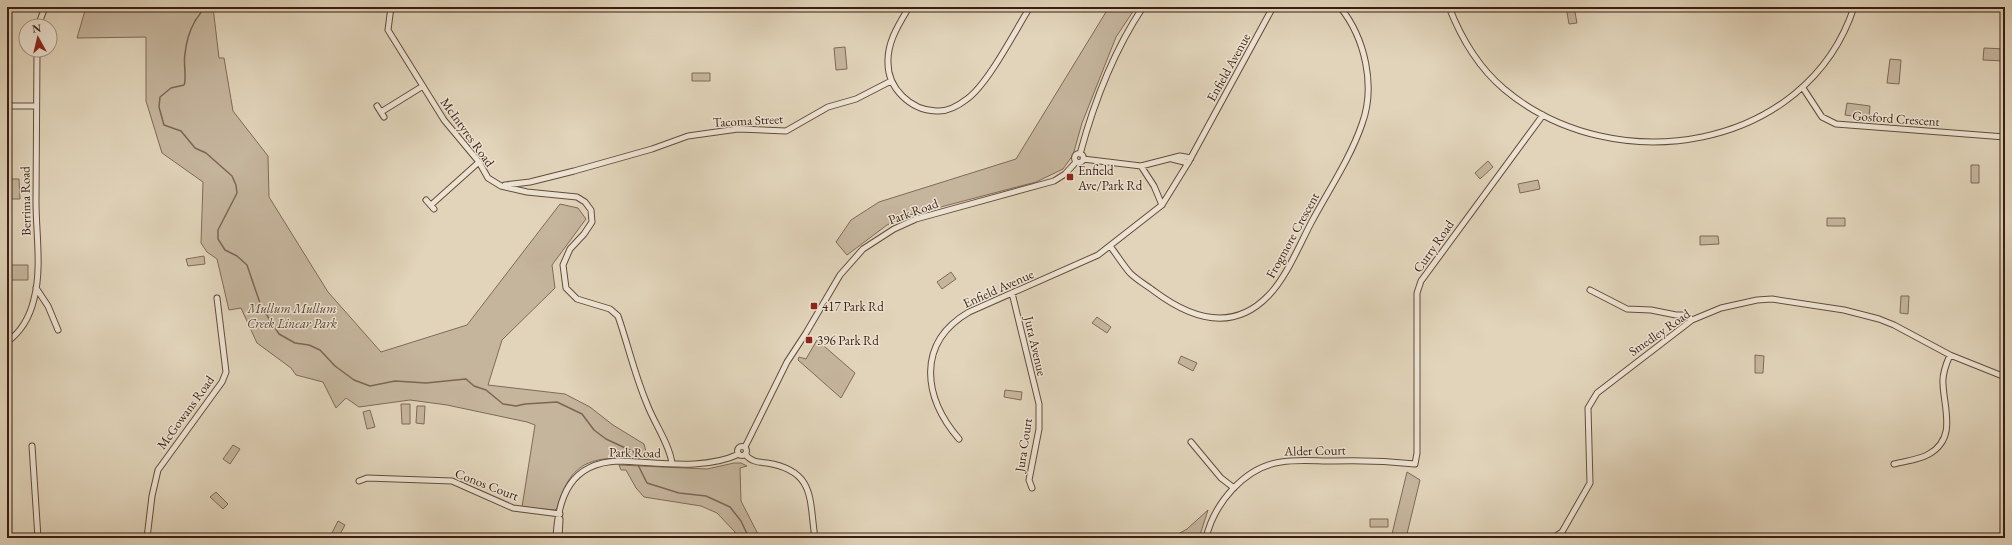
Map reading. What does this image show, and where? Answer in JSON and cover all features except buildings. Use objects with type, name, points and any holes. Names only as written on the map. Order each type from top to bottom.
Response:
[{"type":"street","points":[[41,18],[45,7]]},
{"type":"street","name":"McIntyres Road","points":[[391,7],[388,30],[444,120],[479,162],[488,178],[501,186],[527,192],[577,197],[591,210],[592,222],[584,234],[570,249],[563,265],[566,288],[577,298],[610,308],[618,316],[643,394],[652,417],[670,454],[672,463]]},
{"type":"street","points":[[909,7],[895,32],[890,47],[888,62],[891,81],[905,99],[920,107],[936,112],[948,110],[960,104],[971,96],[981,85],[1030,7]]},
{"type":"street","points":[[1143,7],[1131,25],[1092,109],[1082,156],[1141,166],[1171,159],[1190,161]]},
{"type":"street","name":"Enfield Avenue","points":[[959,438],[944,420],[934,399],[930,378],[933,355],[940,338],[952,323],[969,312],[1089,259],[1110,246],[1162,205],[1190,161],[1273,7]]},
{"type":"street","name":"Frogmore Crescent","points":[[1110,246],[1135,277],[1175,306],[1196,315],[1214,318],[1235,316],[1252,309],[1268,297],[1288,266],[1348,156],[1363,123],[1367,90],[1364,59],[1357,36],[1340,7]]},
{"type":"street","points":[[1449,7],[1462,37],[1480,64],[1504,88],[1543,115],[1577,130],[1611,139],[1636,141],[1692,139],[1723,132],[1775,108],[1802,88],[1831,57],[1847,27],[1854,7]]},
{"type":"street","name":"Berrima Road","points":[[7,342],[17,333],[29,314],[36,288],[37,58]]},
{"type":"street","name":"Tacoma Street","points":[[501,186],[530,182],[652,149],[688,136],[738,130],[786,131],[828,107],[856,99],[891,81]]},
{"type":"street","points":[[377,106],[382,115],[423,86]]},
{"type":"street","name":"Gosford Crescent","points":[[1802,88],[1822,117],[1836,124],[2005,137]]},
{"type":"street","points":[[7,106],[36,106]]},
{"type":"street","name":"Curry Road","points":[[1415,464],[1417,453],[1417,293],[1421,281],[1543,115]]},
{"type":"street","name":"Park Road","points":[[745,448],[787,362],[806,334],[840,275],[864,249],[894,229],[916,219],[1054,181],[1065,174],[1076,162],[1081,162],[1082,156]]},
{"type":"street","points":[[426,200],[433,207],[479,162]]},
{"type":"street","points":[[1141,166],[1154,186],[1162,205]]},
{"type":"street","points":[[527,192],[530,182]]},
{"type":"street","points":[[36,288],[48,306],[58,330]]},
{"type":"street","points":[[1590,290],[1627,309],[1651,310],[1676,315],[1686,315],[1692,320]]},
{"type":"street","name":"Jura Avenue","points":[[1012,293],[1039,404]]},
{"type":"street","name":"McGowans Road","points":[[147,538],[152,496],[158,470],[222,382],[226,372],[217,298]]},
{"type":"street","name":"Smedley Road","points":[[1553,538],[1562,532],[1590,483],[1588,408],[1597,393],[1692,320],[1721,308],[1757,300],[1779,300],[1844,310],[1879,319],[1894,325],[1950,355],[2005,377]]},
{"type":"street","points":[[1894,464],[1928,455],[1937,448],[1944,437],[1948,419],[1943,383],[1946,364],[1950,355]]},
{"type":"street","name":"Jura Court","points":[[1032,488],[1029,480],[1039,429],[1039,404]]},
{"type":"street","points":[[1191,442],[1221,478],[1234,488]]},
{"type":"street","points":[[32,446],[38,538]]},
{"type":"street","points":[[745,454],[745,448],[742,446],[738,448],[739,454],[745,454],[756,462],[781,465],[794,473],[805,484],[811,495],[816,538]]},
{"type":"street","name":"Park Road","points":[[556,538],[566,490],[575,477],[583,470],[597,463],[618,461],[710,463],[728,459],[739,454]]},
{"type":"street","name":"Alder Court","points":[[1206,538],[1209,526],[1220,504],[1234,488],[1263,467],[1281,462],[1383,460],[1415,464]]},
{"type":"street","name":"Conos Court","points":[[359,481],[367,478],[452,481],[514,508],[560,514]]},
{"type":"street","name":"Park Road","points":[[560,514],[560,538]]},
{"type":"green space","name":"Mullum Mullum Creek Linear Park","points":[[86,7],[213,7],[219,58],[224,58],[233,111],[268,156],[269,197],[328,292],[381,352],[467,325],[560,204],[578,208],[586,219],[552,265],[555,288],[502,340],[488,385],[565,394],[590,407],[613,425],[644,444],[648,459],[615,458],[590,462],[579,468],[571,477],[563,490],[555,510],[522,507],[535,425],[447,405],[410,400],[359,407],[346,398],[336,408],[323,382],[296,375],[291,368],[257,343],[241,308],[229,310],[217,259],[207,252],[201,243],[203,182],[162,153],[146,101],[146,37],[77,38]]},
{"type":"green space","points":[[1109,7],[1136,7],[1116,37],[1082,123],[1073,155],[1063,169],[1036,182],[910,215],[887,225],[847,255],[836,242],[851,220],[879,202],[1016,159]]},
{"type":"green space","points":[[1566,7],[1574,7],[1577,23],[1569,24]]},
{"type":"green space","points":[[845,47],[847,69],[836,70],[834,48]]},
{"type":"green space","points":[[1984,48],[2005,49],[2005,61],[1983,60]]},
{"type":"green space","points":[[1890,59],[1901,60],[1899,84],[1887,83]]},
{"type":"green space","points":[[692,73],[710,73],[710,81],[692,81]]},
{"type":"green space","points":[[1847,103],[1870,106],[1869,118],[1845,115]]},
{"type":"green space","points":[[1488,161],[1493,167],[1480,179],[1475,173]]},
{"type":"green space","points":[[1971,165],[1979,165],[1979,183],[1971,183]]},
{"type":"green space","points":[[9,179],[19,179],[20,199],[10,199]]},
{"type":"green space","points":[[1538,180],[1540,189],[1520,193],[1518,184]]},
{"type":"green space","points":[[1827,218],[1845,218],[1845,226],[1827,226]]},
{"type":"green space","points":[[1700,236],[1718,236],[1719,244],[1700,245]]},
{"type":"green space","points":[[204,256],[205,264],[188,266],[186,259]]},
{"type":"green space","points":[[7,265],[28,265],[28,280],[7,280]]},
{"type":"green space","points":[[951,272],[956,279],[942,289],[937,282]]},
{"type":"green space","points":[[1901,296],[1909,296],[1908,314],[1900,313]]},
{"type":"green space","points":[[1097,317],[1111,327],[1107,333],[1092,323]]},
{"type":"green space","points":[[817,340],[855,373],[841,398],[798,360],[799,357],[806,359]]},
{"type":"green space","points":[[1755,355],[1764,356],[1763,373],[1755,373]]},
{"type":"green space","points":[[1181,356],[1197,363],[1193,371],[1178,363]]},
{"type":"green space","points":[[1005,390],[1022,392],[1021,400],[1004,397]]},
{"type":"green space","points":[[401,404],[410,404],[410,424],[402,424]]},
{"type":"green space","points":[[417,406],[425,406],[424,424],[416,423]]},
{"type":"green space","points":[[370,410],[375,427],[367,429],[363,412]]},
{"type":"green space","points":[[233,445],[240,449],[230,464],[223,459]]},
{"type":"green space","points":[[734,463],[741,463],[747,466],[740,468],[741,501],[760,538],[736,538],[735,532],[717,513],[701,506],[644,497],[636,488],[626,470],[621,470],[619,465],[707,469]]},
{"type":"green space","points":[[1407,472],[1420,480],[1406,538],[1391,538]]},
{"type":"green space","points":[[216,492],[228,504],[223,509],[210,497]]},
{"type":"green space","points":[[1208,510],[1199,538],[1171,538],[1187,529]]},
{"type":"green space","points":[[1370,519],[1388,519],[1388,527],[1370,527]]},
{"type":"green space","points":[[338,521],[345,525],[338,538],[330,537]]},
{"type":"waterway","points":[[203,7],[193,25],[187,41],[184,85],[171,88],[160,97],[159,107],[164,125],[181,131],[195,148],[206,153],[232,176],[236,185],[237,193],[218,230],[218,239],[225,250],[237,256],[247,265],[261,306],[279,334],[295,343],[309,345],[320,350],[335,366],[354,380],[370,386],[395,381],[426,383],[466,379],[474,386],[486,390],[503,404],[516,406],[557,402],[582,414],[594,430],[606,439],[636,453],[639,467],[647,483],[679,493],[706,496],[730,507],[741,521],[749,538]]},
{"type":"place","name":"Enfield Ave/Park Rd","points":[[1070,177]]},
{"type":"place","name":"417 Park Rd","points":[[814,306]]},
{"type":"place","name":"396 Park Rd","points":[[809,340]]}]
